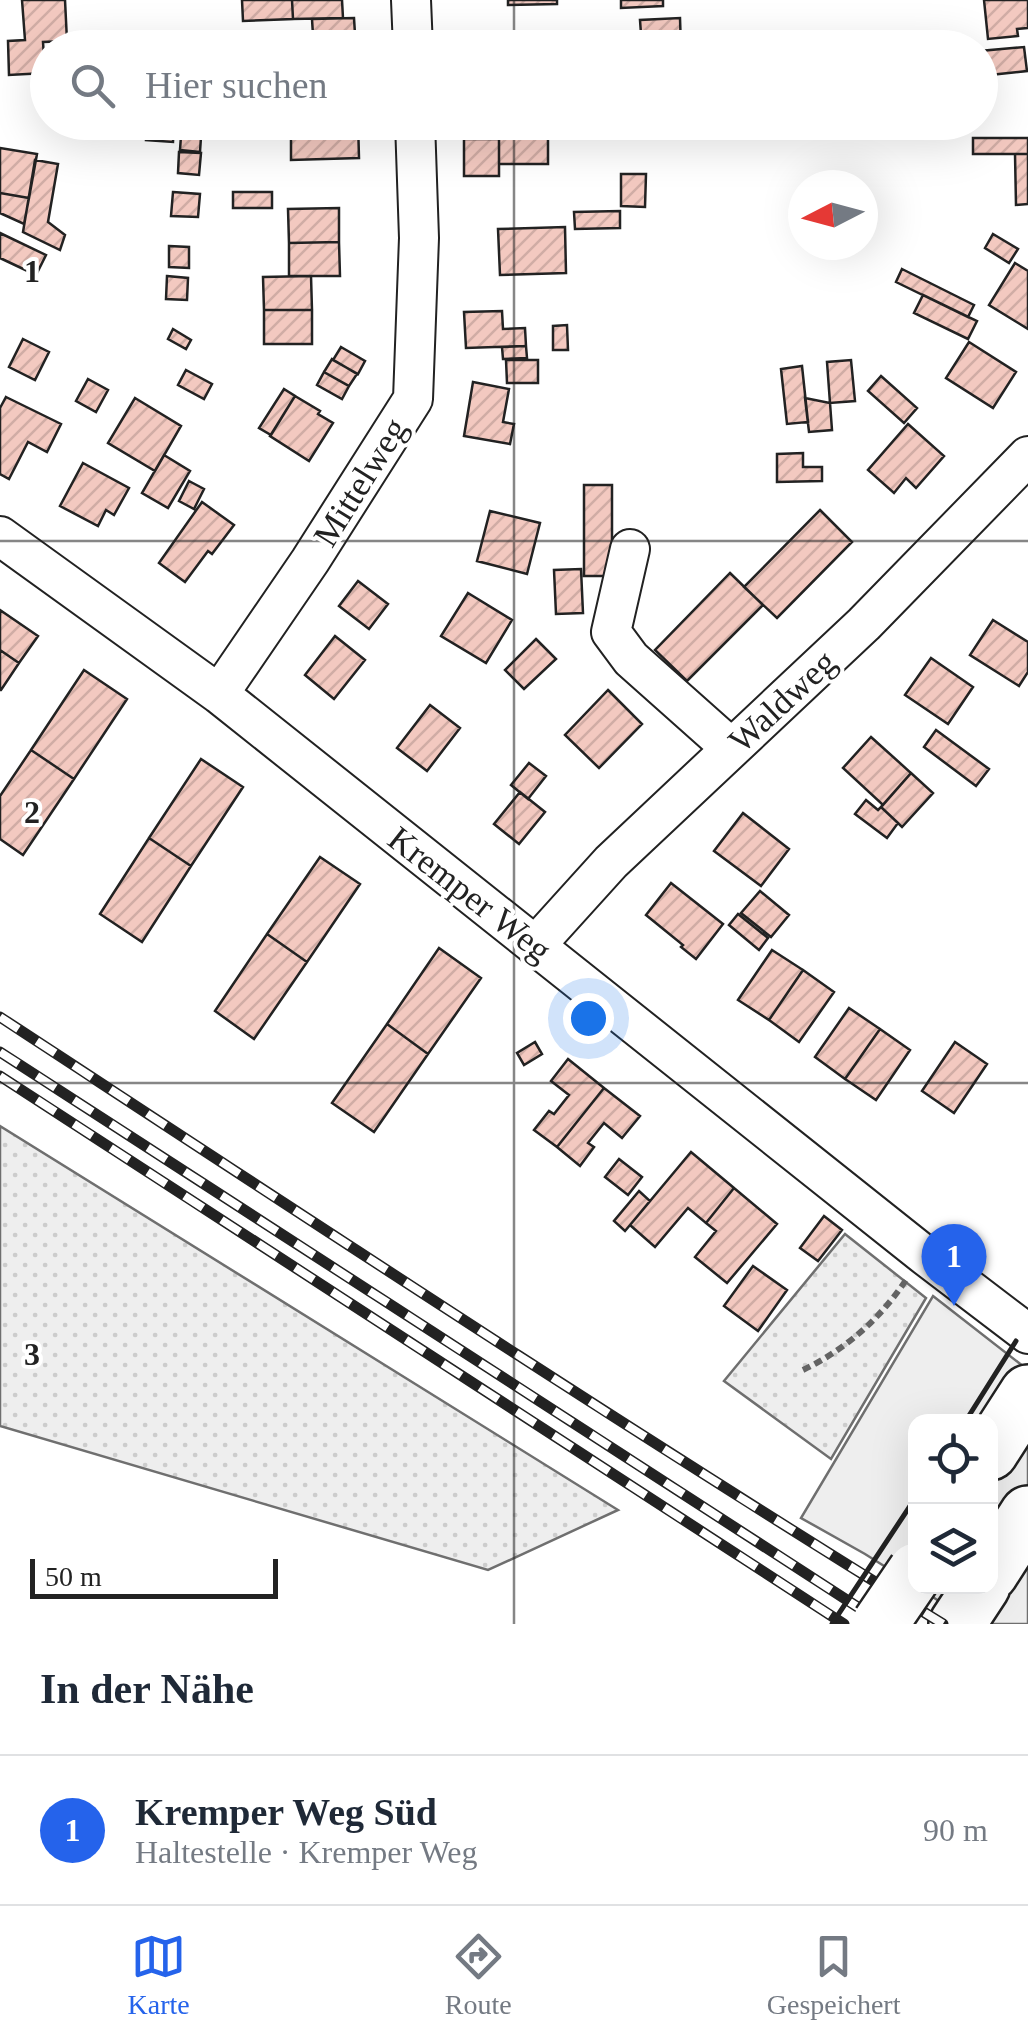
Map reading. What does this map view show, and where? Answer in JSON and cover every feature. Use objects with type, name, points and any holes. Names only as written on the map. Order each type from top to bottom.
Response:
[{"type":"highway","points":[[998,1440],[1024,1399]]},
{"type":"highway","points":[[998,1561],[1028,1514]]},
{"type":"highway","points":[[880,1624],[908,1583]]},
{"type":"highway","points":[[957,1624],[977,1594]]},
{"type":"street","points":[[411,0],[412,30]]},
{"type":"street","name":"Mittelweg","points":[[219,694],[310,562],[413,399],[419,238],[416,140]]},
{"type":"street","name":"Waldweg","points":[[536,946],[610,862],[864,624],[1028,456]]},
{"type":"street","name":"Kremper Weg","points":[[0,536],[219,694],[1028,1334]]},
{"type":"street","points":[[630,549],[611,632],[631,658],[731,748]]},
{"type":"path","points":[[803,1370],[827,1359],[865,1329],[897,1293],[923,1254]]},
{"type":"shaded area","points":[[0,1126],[618,1510],[488,1570],[0,1426]]},
{"type":"shaded area","points":[[845,1234],[926,1298],[831,1459],[724,1381]]},
{"type":"shaded area","points":[[933,1296],[1028,1370],[1028,1624],[974,1624],[927,1594],[998,1594],[998,1414],[908,1414],[908,1582],[801,1518]]},
{"type":"building","points":[[22,0],[65,0],[66,30],[30,30],[30,74],[9,75],[8,41],[25,40]]},
{"type":"building","points":[[242,0],[292,0],[293,19],[243,21]]},
{"type":"building","points":[[292,0],[342,0],[343,18],[293,19]]},
{"type":"building","points":[[508,0],[557,0],[557,4],[508,5]]},
{"type":"building","points":[[621,0],[663,0],[663,6],[621,8]]},
{"type":"building","points":[[984,0],[1028,0],[1028,28],[1017,29],[1018,36],[998,38],[998,30],[987,30]]},
{"type":"building","points":[[354,18],[355,30],[313,30],[312,19]]},
{"type":"building","points":[[680,18],[680,30],[641,30],[640,20]]},
{"type":"building","points":[[1024,47],[1027,71],[998,74],[998,49]]},
{"type":"building","points":[[1028,138],[1028,154],[973,154],[973,140]]},
{"type":"building","points":[[181,140],[201,140],[200,152],[180,150]]},
{"type":"building","points":[[291,140],[358,140],[359,158],[291,160]]},
{"type":"building","points":[[464,140],[499,140],[499,176],[464,176]]},
{"type":"building","points":[[499,140],[548,140],[548,164],[499,164]]},
{"type":"building","points":[[0,148],[37,154],[29,198],[0,193]]},
{"type":"building","points":[[179,152],[201,153],[199,175],[178,173]]},
{"type":"building","points":[[1015,154],[1028,154],[1028,204],[1016,205]]},
{"type":"building","points":[[35,160],[58,164],[48,222],[65,235],[60,250],[23,232]]},
{"type":"building","points":[[621,174],[646,174],[645,207],[621,206]]},
{"type":"building","points":[[173,192],[200,194],[198,217],[171,216]]},
{"type":"building","points":[[233,192],[272,192],[272,208],[233,208]]},
{"type":"building","points":[[0,193],[29,198],[24,224],[0,213]]},
{"type":"building","points":[[339,208],[339,242],[289,243],[288,209]]},
{"type":"building","points":[[620,211],[620,228],[575,229],[574,212]]},
{"type":"building","points":[[565,227],[566,273],[500,275],[498,229]]},
{"type":"building","points":[[0,233],[46,255],[36,275],[0,258]]},
{"type":"building","points":[[993,234],[1018,249],[1009,263],[985,248]]},
{"type":"building","points":[[339,242],[340,276],[289,276],[289,243]]},
{"type":"building","points":[[169,246],[189,247],[189,268],[169,267]]},
{"type":"building","points":[[1015,263],[1028,271],[1028,329],[989,305]]},
{"type":"building","points":[[902,269],[974,305],[968,317],[896,282]]},
{"type":"building","points":[[167,276],[188,278],[187,300],[166,299]]},
{"type":"building","points":[[311,276],[312,310],[264,310],[263,277]]},
{"type":"building","points":[[923,295],[977,321],[968,339],[914,313]]},
{"type":"building","points":[[264,310],[312,310],[312,344],[264,344]]},
{"type":"building","points":[[502,311],[503,329],[525,328],[526,346],[466,348],[464,312]]},
{"type":"building","points":[[567,325],[568,350],[553,350],[553,326]]},
{"type":"building","points":[[173,329],[191,340],[186,349],[168,339]]},
{"type":"building","points":[[23,339],[49,352],[35,380],[9,367]]},
{"type":"building","points":[[969,342],[1016,372],[993,408],[946,378]]},
{"type":"building","points":[[526,346],[527,358],[503,359],[502,347]]},
{"type":"building","points":[[341,347],[365,361],[358,374],[333,360]]},
{"type":"building","points":[[332,359],[357,374],[349,386],[324,372]]},
{"type":"building","points":[[506,360],[538,360],[538,383],[507,383]]},
{"type":"building","points":[[851,360],[855,401],[830,403],[827,362]]},
{"type":"building","points":[[802,366],[808,422],[787,424],[781,369]]},
{"type":"building","points":[[186,370],[212,384],[204,399],[178,385]]},
{"type":"building","points":[[324,372],[349,386],[342,399],[317,385]]},
{"type":"building","points":[[881,376],[917,408],[904,423],[868,391]]},
{"type":"building","points":[[88,379],[108,390],[96,412],[76,401]]},
{"type":"building","points":[[473,382],[509,389],[503,422],[514,424],[510,444],[464,436]]},
{"type":"building","points":[[284,389],[295,396],[271,435],[259,428]]},
{"type":"building","points":[[295,396],[333,423],[309,461],[270,436]]},
{"type":"building","points":[[6,397],[61,424],[47,452],[28,442],[9,479],[0,474],[0,408]]},
{"type":"building","points":[[135,398],[181,426],[155,471],[108,443]]},
{"type":"building","points":[[805,398],[830,403],[832,430],[809,432]]},
{"type":"building","points":[[908,424],[944,456],[916,488],[906,478],[894,493],[868,470]]},
{"type":"building","points":[[803,453],[803,467],[822,467],[822,481],[777,482],[777,454]]},
{"type":"building","points":[[164,455],[190,471],[168,508],[142,493]]},
{"type":"building","points":[[83,463],[129,488],[114,515],[106,510],[98,526],[60,506]]},
{"type":"building","points":[[189,481],[204,489],[194,509],[179,501]]},
{"type":"building","points":[[584,485],[612,485],[612,576],[584,576]]},
{"type":"building","points":[[202,502],[234,525],[185,582],[159,563]]},
{"type":"building","points":[[820,510],[852,542],[777,618],[744,587]]},
{"type":"building","points":[[490,511],[540,523],[527,574],[477,561]]},
{"type":"building","points":[[581,569],[583,613],[556,614],[554,570]]},
{"type":"building","points":[[730,573],[763,605],[687,681],[655,650]]},
{"type":"building","points":[[358,581],[388,604],[369,629],[339,606]]},
{"type":"building","points":[[468,593],[512,620],[486,663],[441,636]]},
{"type":"building","points":[[0,610],[38,636],[19,663],[0,650]]},
{"type":"building","points":[[993,620],[1028,642],[1028,672],[1019,686],[970,655]]},
{"type":"building","points":[[335,636],[365,660],[334,699],[305,675]]},
{"type":"building","points":[[536,639],[556,659],[524,689],[505,670]]},
{"type":"building","points":[[0,650],[19,663],[1,690],[0,690]]},
{"type":"building","points":[[931,658],[973,687],[948,724],[905,695]]},
{"type":"building","points":[[84,670],[127,699],[74,779],[31,750]]},
{"type":"building","points":[[608,690],[642,724],[599,768],[565,735]]},
{"type":"building","points":[[430,705],[460,728],[427,771],[397,748]]},
{"type":"building","points":[[936,730],[989,769],[976,786],[924,747]]},
{"type":"building","points":[[871,737],[911,773],[883,805],[843,768]]},
{"type":"building","points":[[31,750],[74,779],[23,855],[0,839],[0,796]]},
{"type":"building","points":[[201,759],[243,787],[191,866],[149,838]]},
{"type":"building","points":[[529,763],[546,776],[528,799],[511,785]]},
{"type":"building","points":[[911,773],[933,793],[902,827],[881,807]]},
{"type":"building","points":[[520,792],[545,812],[519,844],[494,824]]},
{"type":"building","points":[[866,800],[878,810],[881,807],[898,823],[887,838],[855,814]]},
{"type":"building","points":[[743,813],[789,849],[761,886],[714,851]]},
{"type":"building","points":[[149,838],[191,866],[142,942],[100,914]]},
{"type":"building","points":[[320,857],[360,884],[307,962],[267,934]]},
{"type":"building","points":[[671,883],[723,924],[696,959],[646,915]]},
{"type":"building","points":[[760,891],[789,915],[771,937],[741,913]]},
{"type":"building","points":[[738,914],[768,938],[759,950],[729,925]]},
{"type":"building","points":[[267,934],[307,962],[254,1039],[215,1011]]},
{"type":"building","points":[[439,948],[481,978],[428,1054],[387,1024]]},
{"type":"building","points":[[772,950],[803,970],[769,1020],[738,1000]]},
{"type":"building","points":[[803,970],[834,992],[799,1042],[769,1020]]},
{"type":"building","points":[[849,1008],[880,1029],[845,1079],[815,1057]]},
{"type":"building","points":[[387,1024],[428,1054],[374,1132],[332,1103]]},
{"type":"building","points":[[880,1029],[910,1050],[876,1100],[845,1079]]},
{"type":"building","points":[[535,1042],[542,1054],[524,1065],[517,1053]]},
{"type":"building","points":[[955,1042],[987,1064],[954,1113],[922,1091]]},
{"type":"building","points":[[568,1059],[604,1088],[557,1147],[534,1130],[569,1095],[551,1081]]},
{"type":"building","points":[[604,1088],[640,1116],[622,1138],[604,1123],[588,1143],[594,1147],[580,1166],[557,1147]]},
{"type":"building","points":[[691,1152],[734,1188],[706,1223],[688,1208],[655,1247],[630,1225]]},
{"type":"building","points":[[619,1159],[642,1177],[628,1195],[605,1177]]},
{"type":"building","points":[[734,1188],[777,1224],[727,1283],[695,1257],[716,1231],[706,1223]]},
{"type":"building","points":[[639,1191],[650,1201],[625,1231],[614,1221]]},
{"type":"building","points":[[824,1216],[842,1230],[818,1261],[800,1248]]},
{"type":"building","points":[[753,1266],[787,1290],[758,1331],[724,1306]]},
{"type":"railway","points":[[0,1017],[587,1400],[943,1624]]},
{"type":"railway","points":[[0,1052],[884,1624]]},
{"type":"railway","points":[[0,1076],[844,1624]]},
{"type":"wall","points":[[970,1414],[1016,1341]]},
{"type":"wall","points":[[832,1624],[911,1504]]},
{"type":"place","name":"Kremper Weg Süd","points":[[954,1306]]}]
